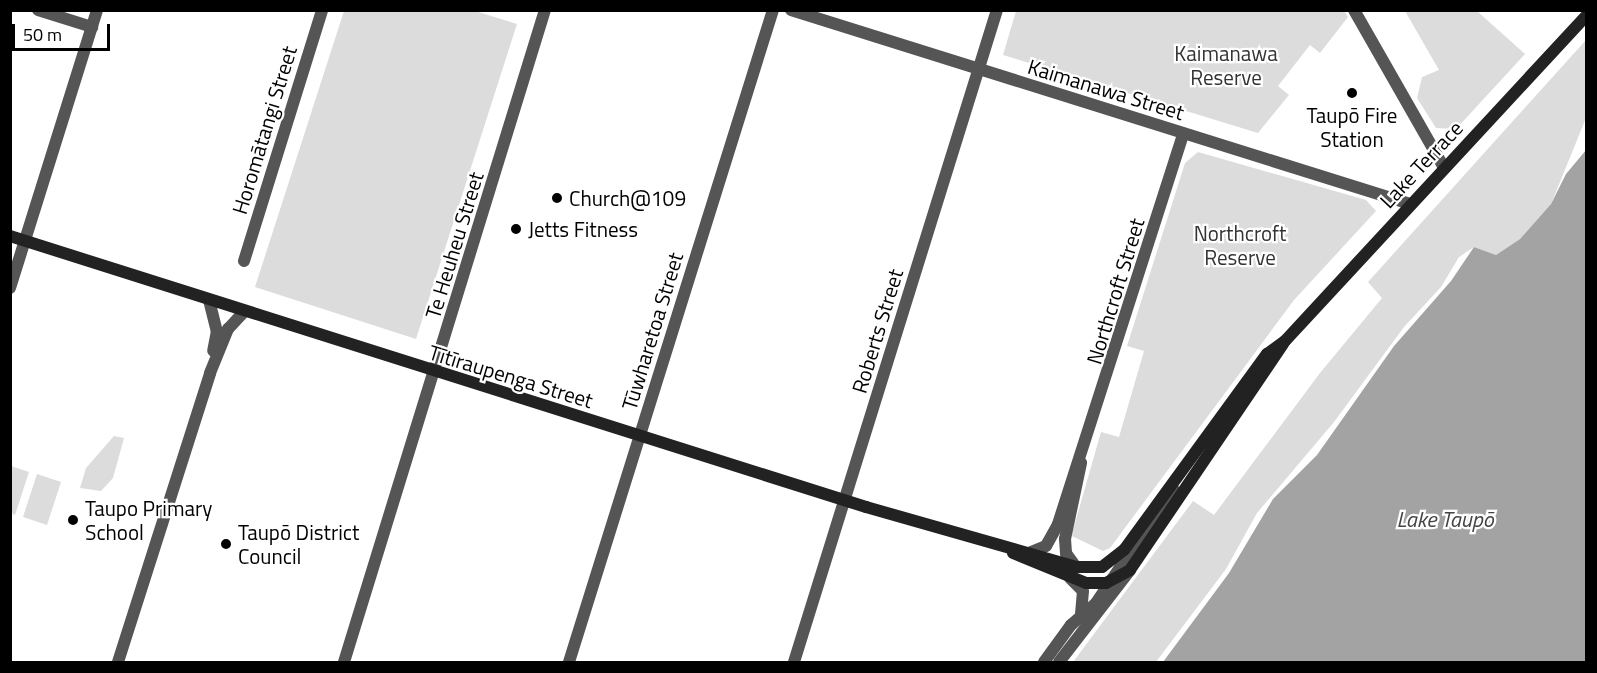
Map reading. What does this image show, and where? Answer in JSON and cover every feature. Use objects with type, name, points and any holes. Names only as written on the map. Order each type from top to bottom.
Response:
[{"type":"main road","name":"Lake Terrace","points":[[1072,572],[1112,563],[1267,354],[1285,340],[1587,16]]},
{"type":"main road","name":"Tītīraupenga Street","points":[[10,236],[435,373],[1001,547],[1072,572]]},
{"type":"main road","name":"Lake Terrace","points":[[1106,583],[1130,570],[1272,365],[1285,340]]},
{"type":"main road","name":"Tītīraupenga Street","points":[[1001,547],[1031,552],[1072,572],[1086,583],[1106,583]]},
{"type":"street","points":[[38,10],[92,27]]},
{"type":"street","points":[[10,288],[97,10]]},
{"type":"street","name":"Horomātangi Street","points":[[244,261],[322,10]]},
{"type":"street","name":"Te Heuheu Street","points":[[344,663],[545,10]]},
{"type":"street","name":"Tūwharetoa Street","points":[[569,663],[773,10]]},
{"type":"street","name":"Kaimanawa Street","points":[[791,10],[1410,204]]},
{"type":"street","name":"Roberts Street","points":[[794,663],[997,10]]},
{"type":"street","points":[[1354,10],[1444,168]]},
{"type":"street","name":"Northcroft Street","points":[[1072,572],[1066,553],[1065,539],[1082,459],[1183,134]]},
{"type":"street","points":[[208,300],[216,331],[210,373]]},
{"type":"street","points":[[118,663],[210,373],[228,328],[244,312]]},
{"type":"street","name":"Northcroft Street","points":[[1031,552],[1053,538],[1070,478],[1082,459]]},
{"type":"street","name":"Lake Terrace","points":[[1044,663],[1081,615],[1096,603],[1106,583],[1159,515],[1181,471]]},
{"type":"street","name":"Lake Terrace","points":[[1059,663],[1130,570]]},
{"type":"street","points":[[1072,572],[1083,591],[1081,615]]},
{"type":"green space","name":"Kaimanawa Reserve","points":[[1344,10],[1348,17],[1320,53],[1310,45],[1278,86],[1289,95],[1258,133],[1003,55],[1016,11]]},
{"type":"green space","points":[[344,11],[475,11],[517,24],[416,339],[255,287]]},
{"type":"green space","points":[[1405,11],[1477,11],[1525,54],[1456,129],[1436,128],[1417,98],[1422,77],[1439,70]]},
{"type":"green space","points":[[1586,40],[1586,118],[1551,204],[1520,239],[1496,255],[1474,247],[1459,257],[1441,287],[1404,327],[1334,422],[1257,513],[1226,569],[1156,662],[1073,662],[1193,501],[1214,515],[1320,373],[1382,298],[1368,282]]},
{"type":"green space","name":"Northcroft Reserve","points":[[1198,152],[1366,200],[1376,211],[1294,300],[1110,548],[1103,551],[1072,536],[1073,530],[1101,432],[1119,437],[1144,351],[1127,346],[1185,163]]},
{"type":"green space","points":[[114,436],[124,438],[113,478],[101,491],[80,488],[86,468]]},
{"type":"green space","points":[[11,466],[29,472],[15,515],[11,513]]},
{"type":"green space","points":[[37,474],[61,482],[47,525],[23,517]]},
{"type":"water","name":"Lake Taupō","points":[[1586,150],[1586,662],[1163,662],[1229,573],[1273,499],[1317,455],[1394,346],[1451,281],[1474,247],[1496,255],[1520,239],[1551,204],[1566,174]]},
{"type":"place","name":"Taupō Fire Station","points":[[1352,93]]},
{"type":"place","name":"Church@109","points":[[557,198]]},
{"type":"place","name":"Jetts Fitness","points":[[516,229]]},
{"type":"place","name":"Taupo Primary School","points":[[73,520]]},
{"type":"place","name":"Taupō District Council","points":[[226,544]]}]
